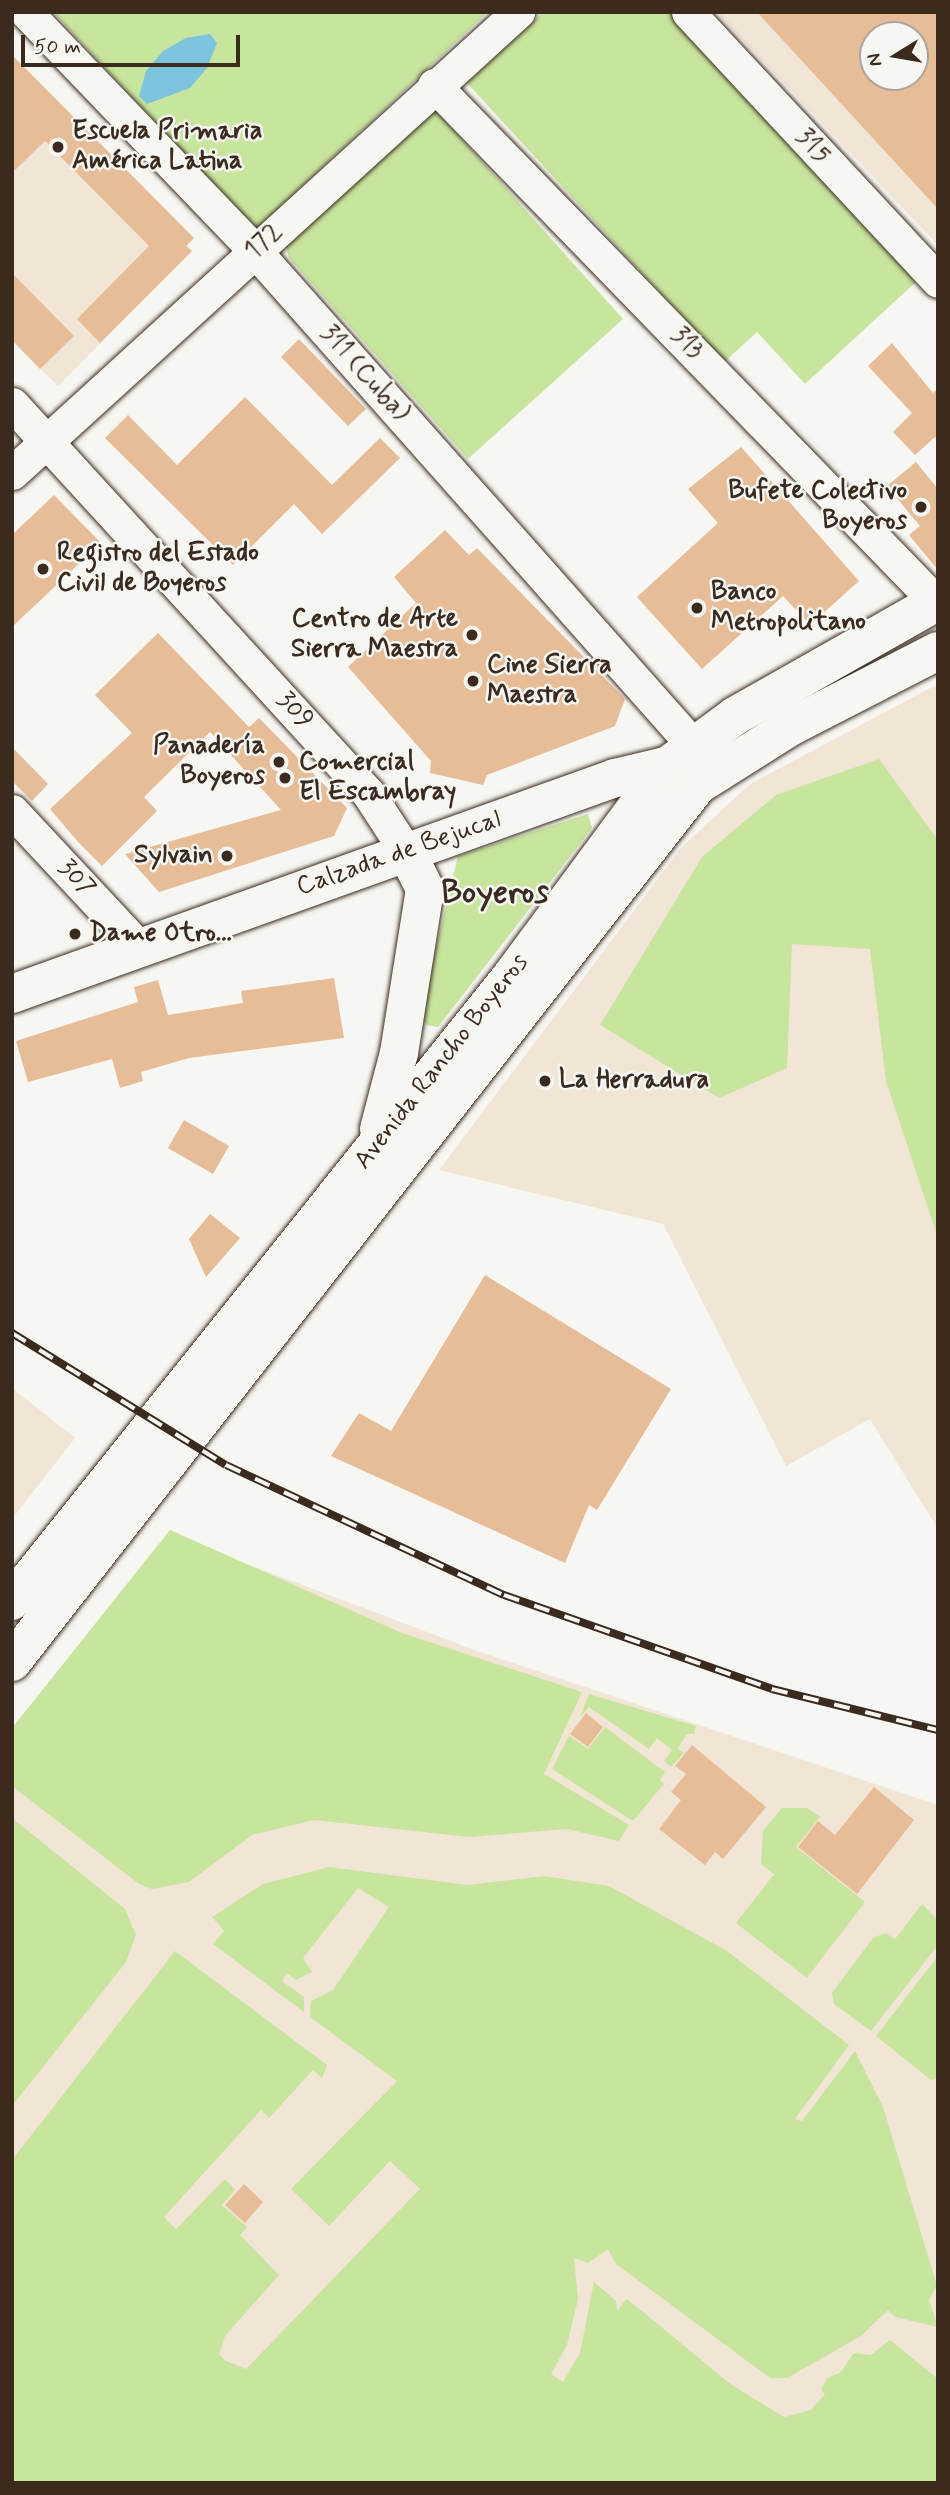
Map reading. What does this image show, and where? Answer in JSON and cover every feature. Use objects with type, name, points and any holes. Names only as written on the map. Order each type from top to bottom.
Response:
[{"type":"main road","name":"Avenida Rancho Boyeros","points":[[12,1601],[371,1153],[679,755],[937,602]]},
{"type":"main road","points":[[790,727],[938,651]]},
{"type":"main road","name":"Avenida Rancho Boyeros","points":[[12,1662],[508,1035],[666,821],[698,785],[790,727]]},
{"type":"main road","name":"Calzada de Bejucal","points":[[12,994],[679,755],[790,727]]},
{"type":"main road","name":"309","points":[[344,1242],[399,1053],[425,889],[407,853]]},
{"type":"street","name":"311 (Cuba)","points":[[26,12],[255,251],[679,755]]},
{"type":"street","name":"172","points":[[12,473],[517,12]]},
{"type":"street","name":"315","points":[[688,12],[938,281]]},
{"type":"street","name":"313","points":[[435,85],[937,602]]},
{"type":"street","name":"309","points":[[12,404],[368,793],[407,853]]},
{"type":"street","name":"307","points":[[12,811],[139,947]]},
{"type":"shaded area","points":[[716,12],[938,12],[938,245]]},
{"type":"shaded area","name":"Escuela Primaria América Latina","points":[[12,55],[194,238],[187,246],[192,251],[58,386],[12,341]]},
{"type":"shaded area","points":[[938,684],[938,1529],[870,1419],[786,1466],[663,1224],[439,1170],[681,848],[750,784]]},
{"type":"shaded area","points":[[12,1388],[75,1438],[12,1519]]},
{"type":"shaded area","points":[[178,1538],[480,1652],[938,1805],[938,2483],[12,2483],[12,1747]]},
{"type":"green space","points":[[53,12],[488,12],[255,230]]},
{"type":"green space","points":[[543,12],[669,12],[917,281],[805,384],[757,332],[724,362],[467,83]]},
{"type":"green space","points":[[435,109],[623,319],[468,459],[289,258],[285,244]]},
{"type":"green space","points":[[879,759],[938,840],[938,1238],[886,1081],[870,949],[792,944],[787,1068],[719,1098],[600,1025],[702,857],[776,795]]},
{"type":"green space","points":[[588,814],[592,828],[438,1027],[426,1025],[420,1015],[458,856]]},
{"type":"green space","points":[[170,1530],[402,1633],[582,1692],[544,1774],[629,1825],[619,1841],[567,1829],[469,1837],[314,1820],[252,1835],[189,1882],[152,1889],[139,1884],[12,1786],[12,1728]]},
{"type":"green space","points":[[589,1694],[696,1726],[694,1734],[687,1734],[678,1748],[684,1753],[671,1767],[664,1761],[672,1750],[657,1738],[649,1749],[589,1707],[580,1717]]},
{"type":"green space","points":[[605,1727],[665,1772],[660,1780],[664,1784],[633,1821],[552,1769],[569,1736],[588,1749]]},
{"type":"green space","points":[[782,1808],[807,1808],[820,1817],[796,1847],[865,1902],[807,1978],[736,1923],[774,1874],[761,1864],[763,1831]]},
{"type":"green space","points":[[12,1818],[125,1909],[136,1935],[126,1962],[12,2106]]},
{"type":"green space","points":[[329,1867],[467,1885],[544,1876],[609,1886],[727,1951],[849,2045],[795,2119],[802,2121],[855,2051],[883,2107],[937,2286],[929,2300],[938,2327],[895,2317],[888,2310],[861,2336],[787,2378],[770,2378],[616,2264],[608,2249],[588,2263],[574,2258],[578,2299],[567,2345],[551,2374],[563,2382],[580,2353],[594,2282],[616,2301],[617,2311],[626,2299],[631,2302],[729,2383],[784,2417],[811,2410],[825,2394],[821,2390],[827,2378],[840,2373],[854,2353],[871,2355],[890,2340],[938,2379],[938,2483],[12,2483],[12,2160],[175,1951],[327,2065],[322,2078],[313,2070],[269,2118],[261,2110],[164,2217],[176,2229],[225,2179],[235,2190],[222,2205],[247,2227],[240,2235],[279,2275],[225,2336],[219,2354],[224,2360],[246,2369],[420,2189],[390,2161],[329,2226],[291,2189],[397,2081],[310,2017],[311,2001],[333,1990],[389,1907],[358,1888],[303,1958],[312,1972],[296,1980],[287,1973],[282,1981],[304,1997],[304,2012],[213,1944],[224,1931],[212,1917],[263,1884]]},
{"type":"green space","points":[[922,1904],[938,1920],[938,1945],[871,2031],[834,2004],[832,1993],[873,1938],[885,1933],[895,1939]]},
{"type":"green space","points":[[938,1956],[938,2078],[931,2080],[876,2036]]},
{"type":"water","points":[[210,34],[217,43],[207,68],[190,88],[147,104],[139,96],[146,71],[163,51],[186,38]]},
{"type":"building","points":[[757,12],[938,12],[938,209]]},
{"type":"building","points":[[12,55],[194,238],[186,246],[192,251],[100,343],[77,319],[149,246],[45,141],[12,173]]},
{"type":"building","points":[[12,273],[74,336],[40,369],[12,340]]},
{"type":"building","points":[[299,339],[366,409],[348,426],[281,357]]},
{"type":"building","points":[[892,343],[933,393],[938,388],[938,440],[935,437],[915,455],[893,432],[912,413],[868,366]]},
{"type":"building","points":[[245,397],[332,485],[380,438],[400,458],[322,534],[294,504],[233,565],[105,438],[128,415],[177,465]]},
{"type":"building","points":[[741,447],[859,581],[810,625],[783,596],[702,669],[637,597],[718,523],[688,489]]},
{"type":"building","name":"Bufete Colectivo Boyeros","points":[[916,462],[938,489],[938,570],[909,535],[920,526],[887,486]]},
{"type":"building","name":"Registro del Estado Civil de Boyeros","points":[[54,495],[101,543],[12,627],[12,535]]},
{"type":"building","name":"Centro de Arte Sierra Maestra","points":[[445,530],[469,555],[477,548],[625,699],[615,726],[487,775],[483,785],[430,773],[431,761],[348,667],[416,603],[394,577]]},
{"type":"building","points":[[158,633],[249,727],[259,718],[347,808],[334,836],[159,892],[125,854],[281,810],[210,732],[144,797],[157,811],[102,866],[79,843],[50,809],[132,733],[95,695]]},
{"type":"building","points":[[12,747],[48,784],[32,801],[12,781]]},
{"type":"building","points":[[334,978],[344,1038],[189,1058],[141,1072],[143,1081],[120,1088],[112,1059],[28,1082],[16,1041],[138,1002],[134,987],[158,980],[168,1015],[243,1003],[241,991]]},
{"type":"building","points":[[184,1120],[229,1146],[213,1174],[168,1148]]},
{"type":"building","points":[[210,1214],[240,1238],[206,1277],[189,1239]]},
{"type":"building","points":[[485,1275],[671,1389],[597,1510],[589,1505],[565,1563],[331,1456],[359,1413],[391,1431]]},
{"type":"building","points":[[586,1713],[603,1727],[588,1747],[570,1734]]},
{"type":"building","points":[[692,1745],[766,1807],[723,1859],[715,1852],[705,1865],[659,1829],[681,1800],[671,1792],[686,1774],[675,1766]]},
{"type":"building","points":[[874,1787],[914,1820],[857,1894],[798,1847],[818,1821],[835,1835]]},
{"type":"building","points":[[244,2184],[263,2202],[245,2223],[225,2205]]},
{"type":"railway","points":[[12,1333],[226,1465],[504,1595],[772,1689],[938,1730]]},
{"type":"place","name":"Escuela Primaria América Latina","points":[[58,147]]},
{"type":"place","name":"Bufete Colectivo Boyeros","points":[[921,507]]},
{"type":"place","name":"Registro del Estado Civil de Boyeros","points":[[43,569]]},
{"type":"place","name":"Banco Metropolitano","points":[[697,608]]},
{"type":"place","name":"Centro de Arte Sierra Maestra","points":[[472,635]]},
{"type":"place","name":"Cine Sierra Maestra","points":[[473,681]]},
{"type":"place","name":"Panadería Boyeros","points":[[279,762]]},
{"type":"place","name":"Comercial El Escambray","points":[[285,778]]},
{"type":"place","name":"Sylvain","points":[[227,856]]},
{"type":"place","name":"Dame Otro...","points":[[75,934]]},
{"type":"place","name":"La Herradura","points":[[545,1081]]},
{"type":"district","name":"Boyeros","points":[[495,894]]}]
